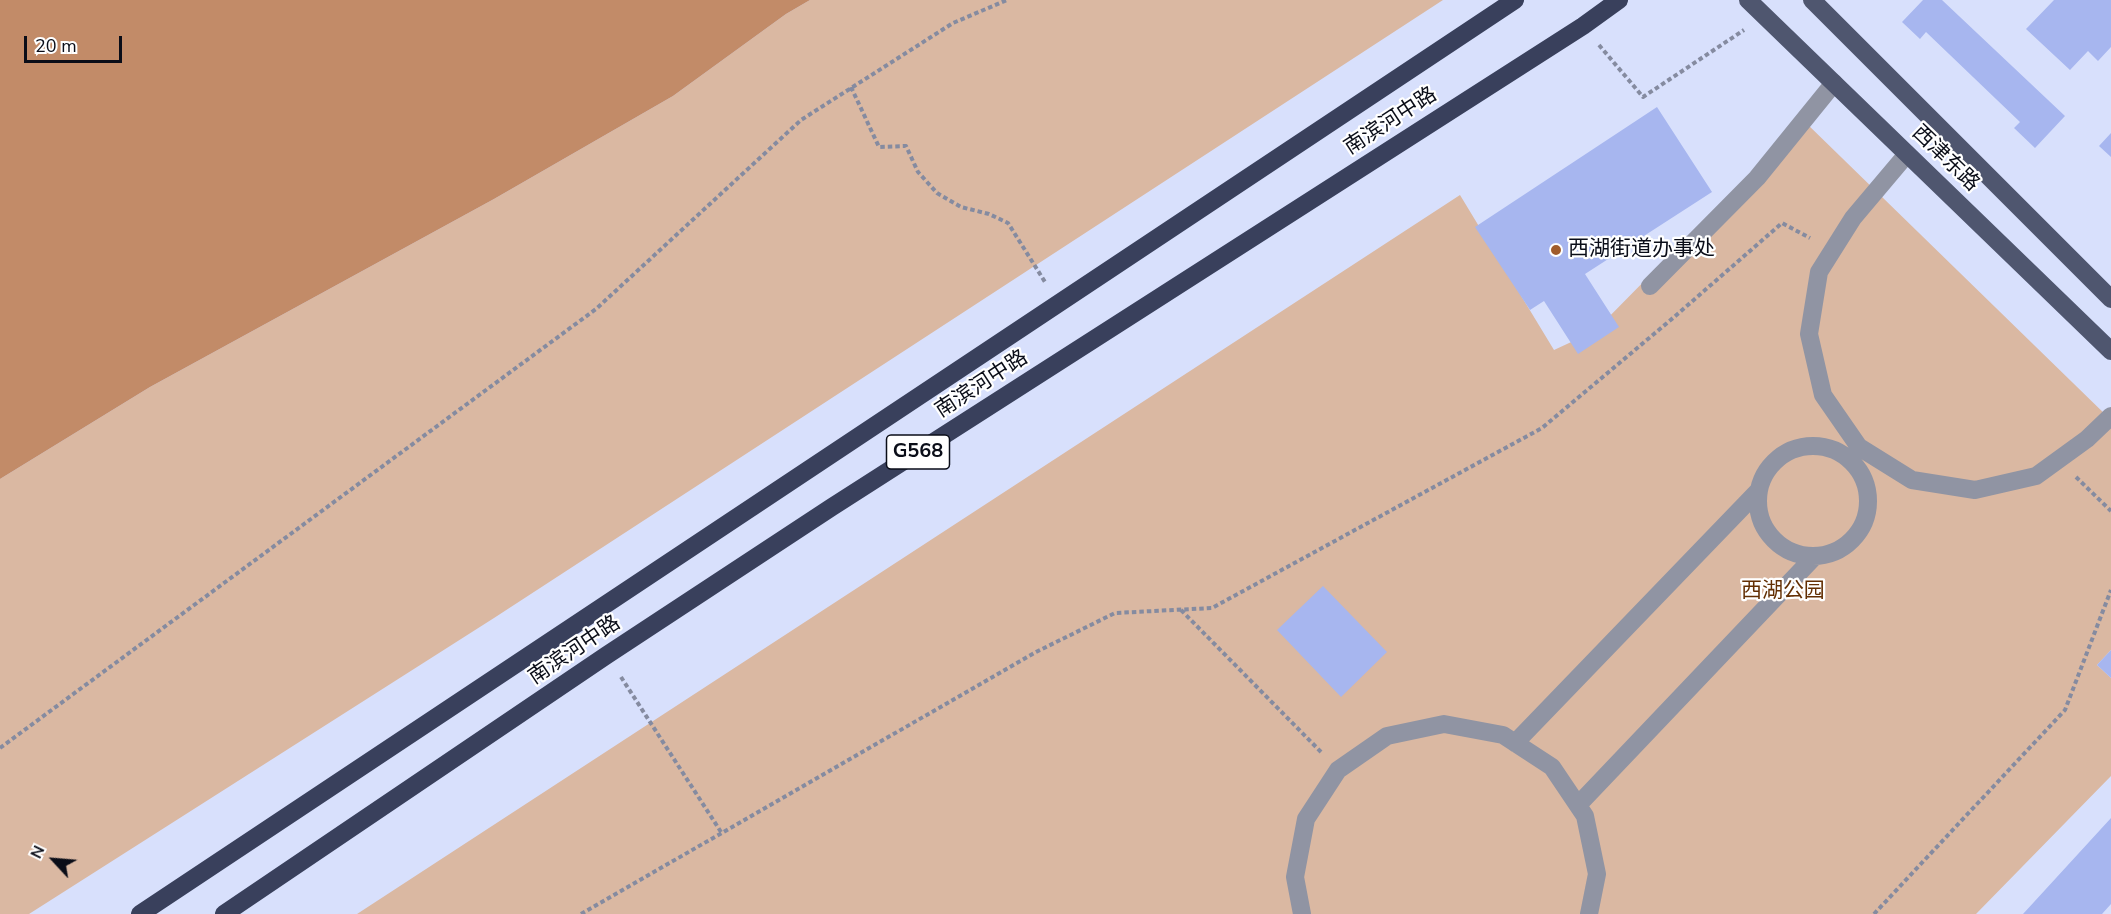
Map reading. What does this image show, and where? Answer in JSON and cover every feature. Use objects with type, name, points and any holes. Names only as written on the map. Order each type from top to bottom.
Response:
[{"type":"highway","name":"南滨河中路","points":[[140,914],[1515,0]]},
{"type":"highway","name":"南滨河中路","points":[[224,914],[832,507],[1583,26],[1619,0]]},
{"type":"main road","name":"西津东路","points":[[1748,0],[2111,351]]},
{"type":"main road","name":"西津东路","points":[[1812,0],[2111,299]]},
{"type":"street","points":[[1650,286],[1757,178],[1834,83]]},
{"type":"street","points":[[1907,154],[1853,218],[1819,272],[1809,334],[1823,395],[1856,454],[1867,489],[1869,500],[1865,522],[1853,540],[1835,552],[1814,557],[1792,554],[1774,542],[1761,524],[1757,502],[1759,490],[1761,481],[1773,462],[1790,450],[1812,445],[1834,449],[1856,454],[1912,480],[1975,490],[2036,476],[2088,439],[2111,416]]},
{"type":"street","points":[[1515,742],[1759,490]]},
{"type":"street","points":[[1578,805],[1814,557]]},
{"type":"street","points":[[1302,914],[1295,877],[1306,819],[1338,770],[1387,736],[1444,724],[1503,735],[1552,767],[1585,816],[1597,874],[1589,914]]},
{"type":"path","points":[[0,748],[596,309],[801,120],[953,23],[1007,0]]},
{"type":"path","points":[[1583,26],[1643,98],[1764,16]]},
{"type":"path","points":[[851,87],[879,147],[906,146],[918,172],[937,193],[961,207],[989,214],[1008,223],[1059,304]]},
{"type":"path","points":[[581,914],[1036,652],[1115,613],[1212,608],[1542,428],[1674,318],[1782,223],[1833,249]]},
{"type":"path","points":[[2059,460],[2111,511]]},
{"type":"path","points":[[1874,914],[2065,710],[2111,590]]},
{"type":"path","points":[[1181,610],[1338,770]]},
{"type":"path","points":[[608,656],[721,832]]},
{"type":"green space","points":[[810,0],[1443,0],[494,618],[29,914],[0,914],[0,479],[150,387],[494,199],[673,96],[786,14]]},
{"type":"green space","name":"西湖公园","points":[[1803,120],[2111,420],[2111,650],[2097,665],[2111,678],[2111,776],[1976,914],[357,914],[1460,195],[1554,350],[1595,331]]},
{"type":"shaded area","points":[[0,0],[810,0],[786,14],[673,96],[494,199],[150,387],[0,479]]},
{"type":"building","points":[[1923,0],[1942,0],[2065,116],[2035,148],[2014,128],[2020,122],[1926,32],[1920,39],[1902,22]]},
{"type":"building","points":[[2054,0],[2111,0],[2111,47],[2098,61],[2088,51],[2070,70],[2026,29]]},
{"type":"building","name":"西湖街道办事处","points":[[1657,107],[1712,192],[1585,274],[1619,327],[1578,354],[1544,301],[1530,310],[1475,227]]},
{"type":"building","points":[[2111,133],[2111,157],[2099,146]]},
{"type":"building","points":[[1323,586],[1387,652],[1341,697],[1277,630]]},
{"type":"building","points":[[2111,650],[2111,678],[2097,665]]},
{"type":"building","points":[[2111,818],[2111,904],[2102,914],[2023,914]]},
{"type":"place","name":"西湖街道办事处","points":[[1556,250]]}]
